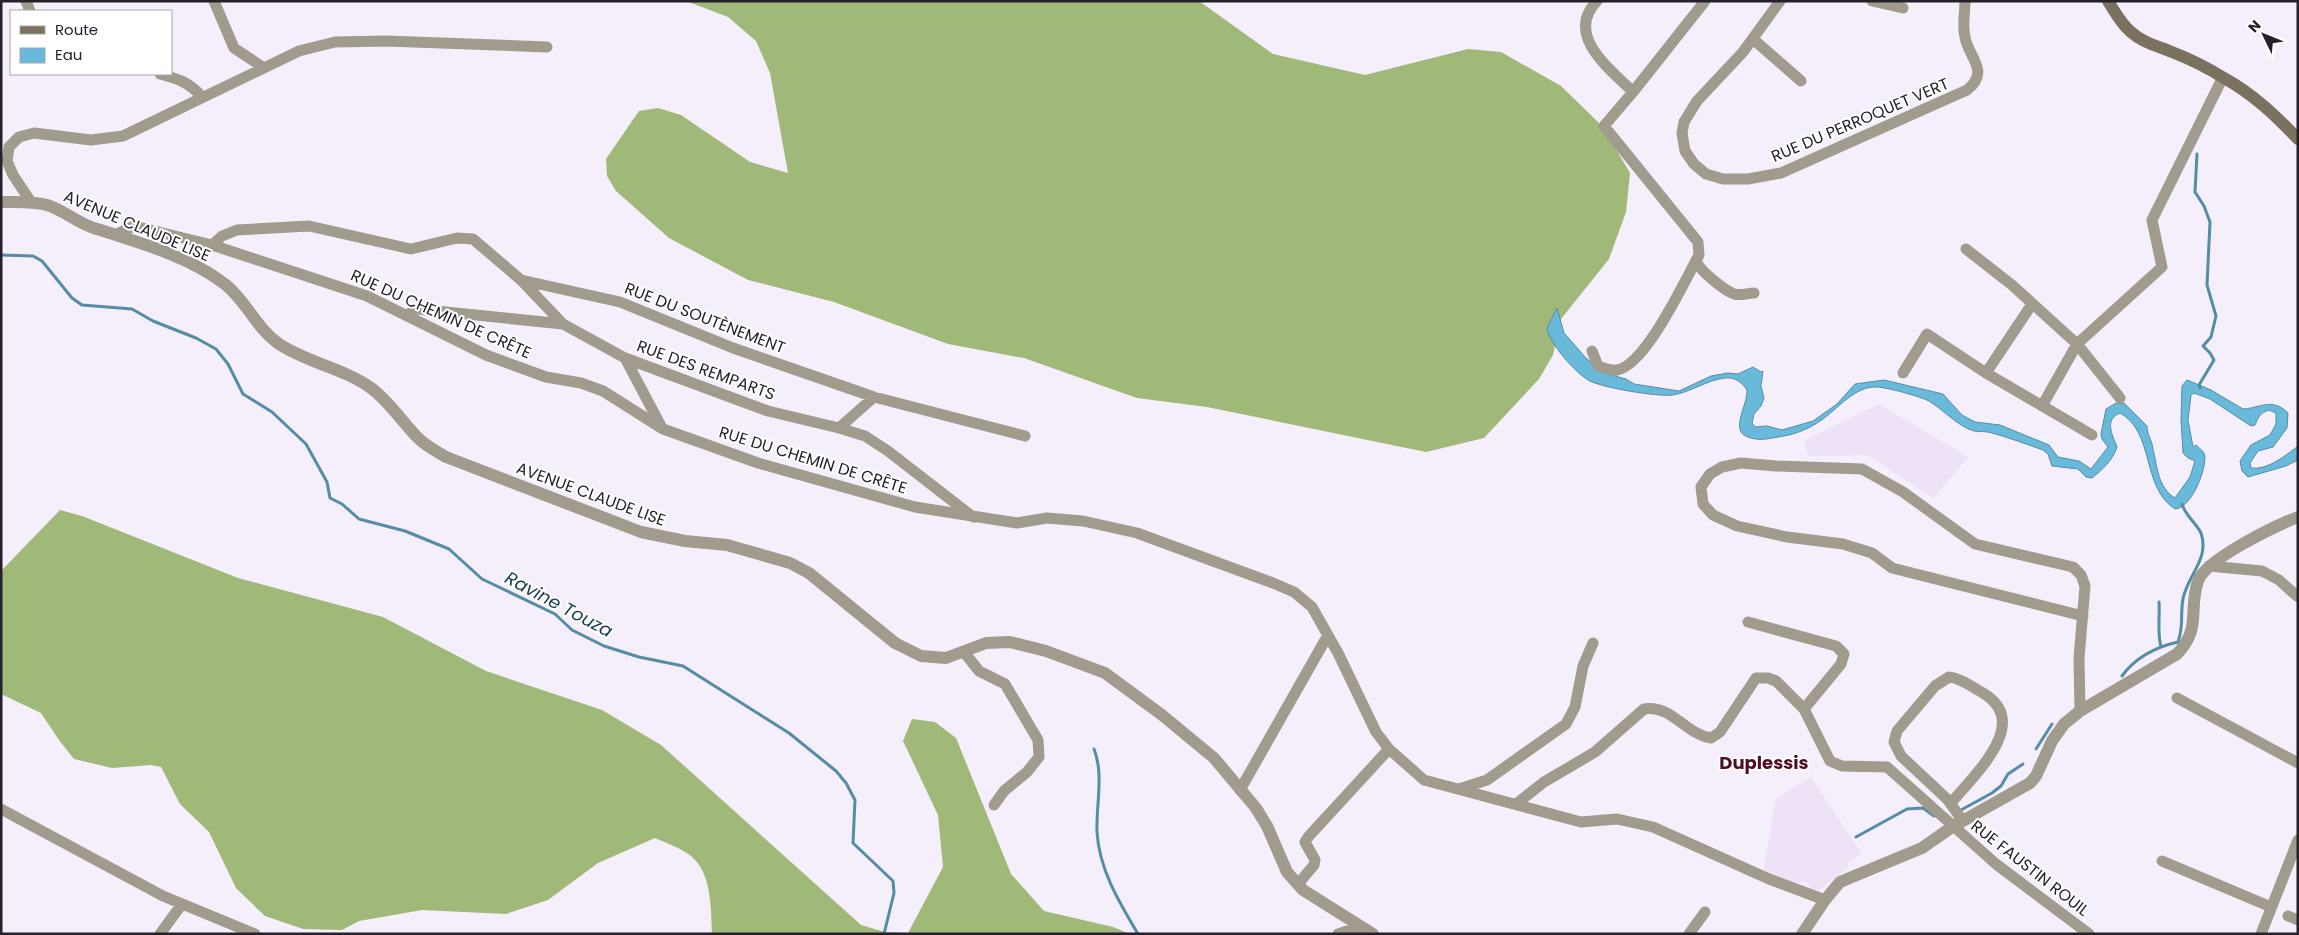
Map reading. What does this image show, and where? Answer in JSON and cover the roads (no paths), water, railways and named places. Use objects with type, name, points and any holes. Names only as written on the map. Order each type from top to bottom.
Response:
[{"type":"main road","points":[[2108,1],[2116,15],[2132,33],[2150,44],[2174,52],[2223,77],[2251,94],[2298,139]]},
{"type":"street","points":[[214,1],[234,48],[264,68]]},
{"type":"street","points":[[1597,1],[1587,14],[1588,42],[1601,60],[1633,92]]},
{"type":"street","points":[[1592,351],[1598,366],[1616,371],[1629,365],[1654,337],[1696,261],[1700,250],[1698,242],[1604,126],[1704,1]]},
{"type":"street","name":"RUE DU PERROQUET VERT","points":[[1779,1],[1743,52],[1697,101],[1684,122],[1683,142],[1688,158],[1700,169],[1714,177],[1748,179],[1781,173],[1967,90],[1974,83],[1978,73],[1975,58],[1964,37],[1965,1]]},
{"type":"street","points":[[1872,1],[1903,8]]},
{"type":"street","points":[[1753,39],[1801,81]]},
{"type":"street","points":[[31,202],[13,175],[8,161],[9,147],[19,137],[34,133],[91,140],[123,136],[299,52],[335,42],[386,41],[547,47]]},
{"type":"street","points":[[164,75],[183,80],[192,86],[202,97]]},
{"type":"street","points":[[2042,406],[2077,344],[2162,266],[2152,220],[2223,77]]},
{"type":"street","name":"AVENUE CLAUDE LISE","points":[[1,202],[31,202],[64,211],[89,226],[117,234],[170,255],[224,283],[236,293],[265,333],[287,349],[337,369],[372,389],[419,438],[446,457],[641,532],[678,540],[727,545],[790,563],[809,573],[895,643],[921,656],[946,658],[986,643],[1010,642],[1054,654],[1105,674],[1162,715],[1214,758],[1267,826],[1287,872],[1303,890],[1369,932]]},
{"type":"street","name":"RUE DU CHEMIN DE CRÊTE","points":[[117,234],[134,226],[212,245],[367,296],[486,355],[546,377],[581,383],[603,391],[663,429],[758,463],[915,508],[1017,524],[1047,518],[1065,520],[1137,533],[1294,592],[1312,607],[1376,732],[1389,749],[1424,780],[1581,822],[1617,819],[1654,827],[1769,879],[1825,900]]},
{"type":"street","points":[[212,245],[222,236],[237,230],[309,226],[411,249],[457,238],[474,240],[521,280],[563,324]]},
{"type":"street","points":[[1966,249],[2012,285],[2077,344],[2120,398]]},
{"type":"street","points":[[1696,261],[1702,270],[1732,293],[1754,292]]},
{"type":"street","name":"RUE DU SOUTÈNEMENT","points":[[521,280],[620,302],[733,348],[874,397],[1025,436]]},
{"type":"street","points":[[1986,373],[2032,304]]},
{"type":"street","name":"RUE DES REMPARTS","points":[[407,315],[417,309],[563,324],[625,358],[768,411],[865,436],[888,450],[974,518]]},
{"type":"street","points":[[1903,373],[1927,334],[1986,373],[2092,435]]},
{"type":"street","points":[[625,358],[663,429]]},
{"type":"street","points":[[839,428],[874,397]]},
{"type":"street","points":[[2080,711],[2079,658],[2083,616],[2085,586],[2081,575],[2073,567],[1975,544],[1903,492],[1862,469],[1776,466],[1741,462],[1722,467],[1710,474],[1701,487],[1703,504],[1712,514],[1737,526],[1787,537],[1843,544],[1872,553],[1892,568],[2083,616]]},
{"type":"street","points":[[1802,934],[1835,887],[1847,879],[1902,858],[1922,848],[1958,824],[2030,783],[2036,776],[2052,741],[2064,724],[2080,711],[2169,658],[2185,645],[2191,636],[2198,582],[2209,566],[2221,557],[2298,517]]},
{"type":"street","points":[[2209,566],[2262,572],[2279,580],[2298,597]]},
{"type":"street","points":[[1748,622],[1836,646],[1844,654],[1841,664],[1804,710]]},
{"type":"street","points":[[1240,790],[1328,635]]},
{"type":"street","points":[[1456,790],[1487,780],[1566,724],[1575,707],[1583,666],[1593,643]]},
{"type":"street","points":[[964,652],[979,671],[1005,684],[1038,740],[1039,757],[1027,772],[1004,791],[994,805]]},
{"type":"street","points":[[1951,803],[1991,755],[2002,732],[2003,719],[1999,708],[1990,698],[1956,678],[1949,677],[1936,686],[1897,730],[1894,742],[1901,756],[1951,803],[1958,824]]},
{"type":"street","points":[[1516,804],[1544,782],[1595,752],[1644,709],[1653,707],[1663,710],[1702,736],[1711,738],[1720,732],[1756,678],[1768,678],[1776,681],[1804,710],[1830,760],[1842,766],[1887,767],[1958,824]]},
{"type":"street","points":[[2177,698],[2298,763]]},
{"type":"street","points":[[1298,884],[1314,865],[1315,860],[1305,842],[1309,836],[1389,749]]},
{"type":"street","points":[[1,809],[163,896],[255,934]]},
{"type":"street","name":"RUE FAUSTIN ROUIL","points":[[1958,824],[1996,864],[2089,934]]},
{"type":"street","points":[[2261,934],[2298,840]]},
{"type":"street","points":[[2162,861],[2271,907]]},
{"type":"street","points":[[160,934],[182,904]]},
{"type":"street","points":[[1689,934],[1705,912]]},
{"type":"street","points":[[1338,934],[1347,931],[1369,932]]},
{"type":"water","points":[[1557,308],[1564,333],[1586,358],[1604,373],[1626,379],[1634,384],[1679,391],[1711,376],[1728,373],[1738,374],[1753,367],[1761,372],[1763,371],[1761,386],[1764,398],[1761,406],[1754,414],[1752,423],[1755,427],[1767,426],[1782,430],[1813,421],[1837,404],[1855,384],[1884,380],[1943,394],[1962,415],[1975,422],[2000,425],[2049,445],[2058,457],[2079,461],[2091,469],[2108,447],[2101,434],[2106,409],[2116,403],[2124,403],[2147,426],[2162,483],[2169,494],[2175,498],[2190,477],[2195,461],[2183,453],[2181,420],[2182,386],[2187,380],[2211,390],[2243,409],[2271,404],[2277,405],[2288,413],[2287,428],[2273,447],[2258,451],[2250,463],[2251,468],[2270,465],[2298,446],[2298,460],[2286,466],[2248,477],[2242,471],[2240,461],[2251,445],[2270,435],[2276,424],[2276,413],[2269,410],[2264,412],[2255,425],[2251,426],[2210,399],[2194,393],[2191,395],[2188,420],[2193,447],[2196,445],[2205,455],[2203,472],[2192,496],[2181,507],[2175,509],[2164,499],[2157,487],[2139,433],[2131,422],[2120,413],[2112,419],[2111,423],[2117,447],[2115,452],[2100,472],[2092,478],[2086,477],[2078,469],[2052,466],[2048,454],[2043,450],[1992,433],[1968,429],[1929,401],[1904,392],[1878,387],[1870,387],[1854,394],[1820,421],[1800,432],[1767,439],[1752,438],[1743,434],[1740,429],[1747,390],[1735,379],[1718,379],[1680,393],[1666,395],[1618,389],[1597,384],[1584,377],[1564,358],[1549,334],[1547,328]]},
{"type":"waterway","points":[[2197,154],[2195,192],[2204,206],[2210,222],[2207,285],[2216,316],[2211,337],[2203,346],[2214,360],[2199,385],[2200,388]]},
{"type":"waterway","name":"Ravine Touza","points":[[1,255],[33,256],[42,261],[72,298],[82,305],[132,309],[153,321],[196,338],[216,349],[228,364],[243,394],[272,412],[306,444],[327,482],[330,498],[342,504],[359,519],[405,531],[449,549],[482,579],[555,614],[572,630],[604,646],[639,657],[683,666],[789,733],[836,771],[846,783],[855,800],[853,843],[893,881],[894,893],[884,934]]},
{"type":"waterway","points":[[2122,676],[2133,664],[2147,654],[2178,642],[2185,591],[2203,551],[2201,533],[2182,504]]},
{"type":"waterway","points":[[2159,602],[2161,647]]},
{"type":"waterway","points":[[2036,749],[2052,724]]},
{"type":"waterway","points":[[1094,749],[1099,769],[1097,832],[1102,859],[1111,885],[1138,934]]},
{"type":"waterway","points":[[1961,810],[1992,793],[2001,786],[2008,774],[2023,764]]},
{"type":"waterway","points":[[1856,837],[1907,809],[1923,808],[1934,816]]},
{"type":"district","name":"Duplessis","points":[[1764,762]]}]
